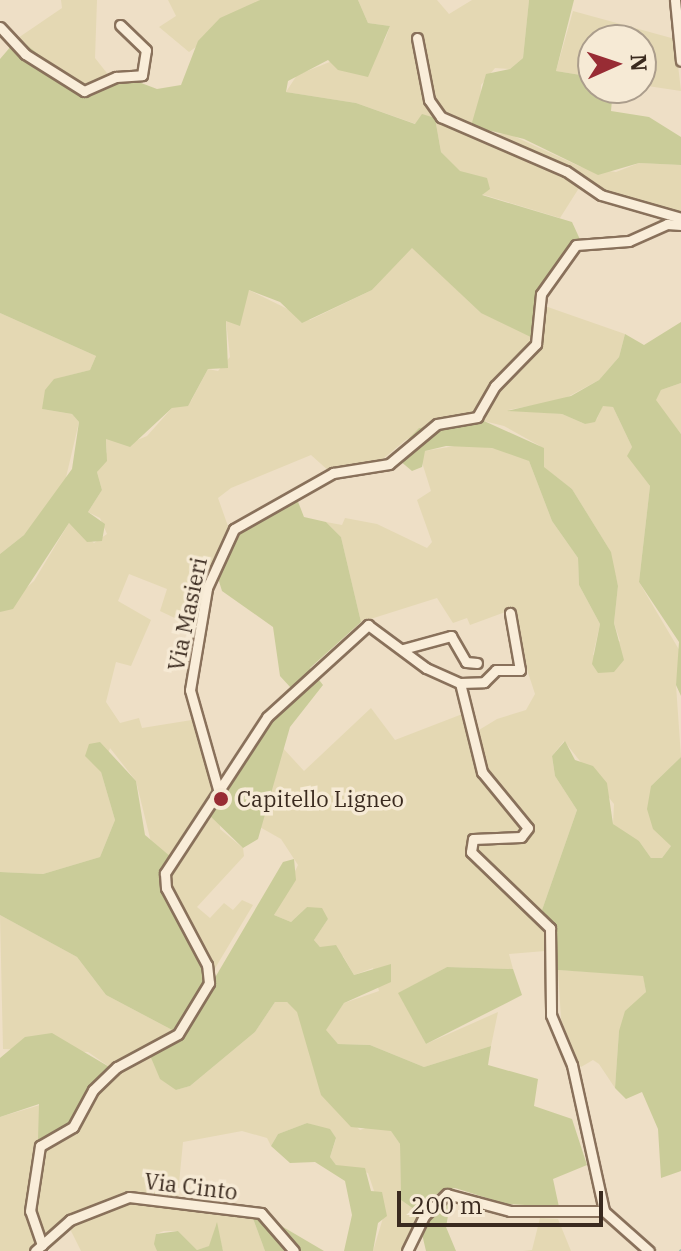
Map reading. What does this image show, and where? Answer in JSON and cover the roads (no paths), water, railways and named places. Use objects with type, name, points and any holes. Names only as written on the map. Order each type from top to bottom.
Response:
[{"type":"street","points":[[675,0],[681,61]]},
{"type":"street","points":[[0,27],[25,54],[84,91],[116,77],[142,75],[146,50],[120,25]]},
{"type":"street","points":[[417,38],[429,100],[441,117],[566,171],[601,195],[681,218]]},
{"type":"street","name":"Via Masieri","points":[[218,789],[190,690],[207,588],[234,529],[333,473],[389,464],[437,424],[477,417],[495,386],[536,344],[541,294],[576,245],[629,241],[667,224],[681,225]]},
{"type":"street","points":[[39,1248],[30,1211],[40,1146],[73,1127],[93,1090],[117,1067],[178,1034],[209,983],[207,965],[164,881],[218,789],[267,717],[362,629],[374,627],[403,649],[460,683],[484,682],[496,670],[520,670],[510,613]]},
{"type":"street","points":[[403,649],[451,636],[466,662],[477,663]]},
{"type":"street","points":[[460,683],[482,772],[528,828],[521,837],[478,837],[471,852],[550,928],[551,1015],[572,1065],[604,1211],[649,1251]]},
{"type":"street","points":[[407,1251],[437,1198],[447,1194],[528,1213],[604,1211]]},
{"type":"street","name":"Via Cinto","points":[[39,1248],[70,1220],[129,1197],[261,1213],[294,1251]]},
{"type":"street","points":[[414,1238],[417,1251]]},
{"type":"place","name":"Capitello Ligneo","points":[[221,799]]}]
